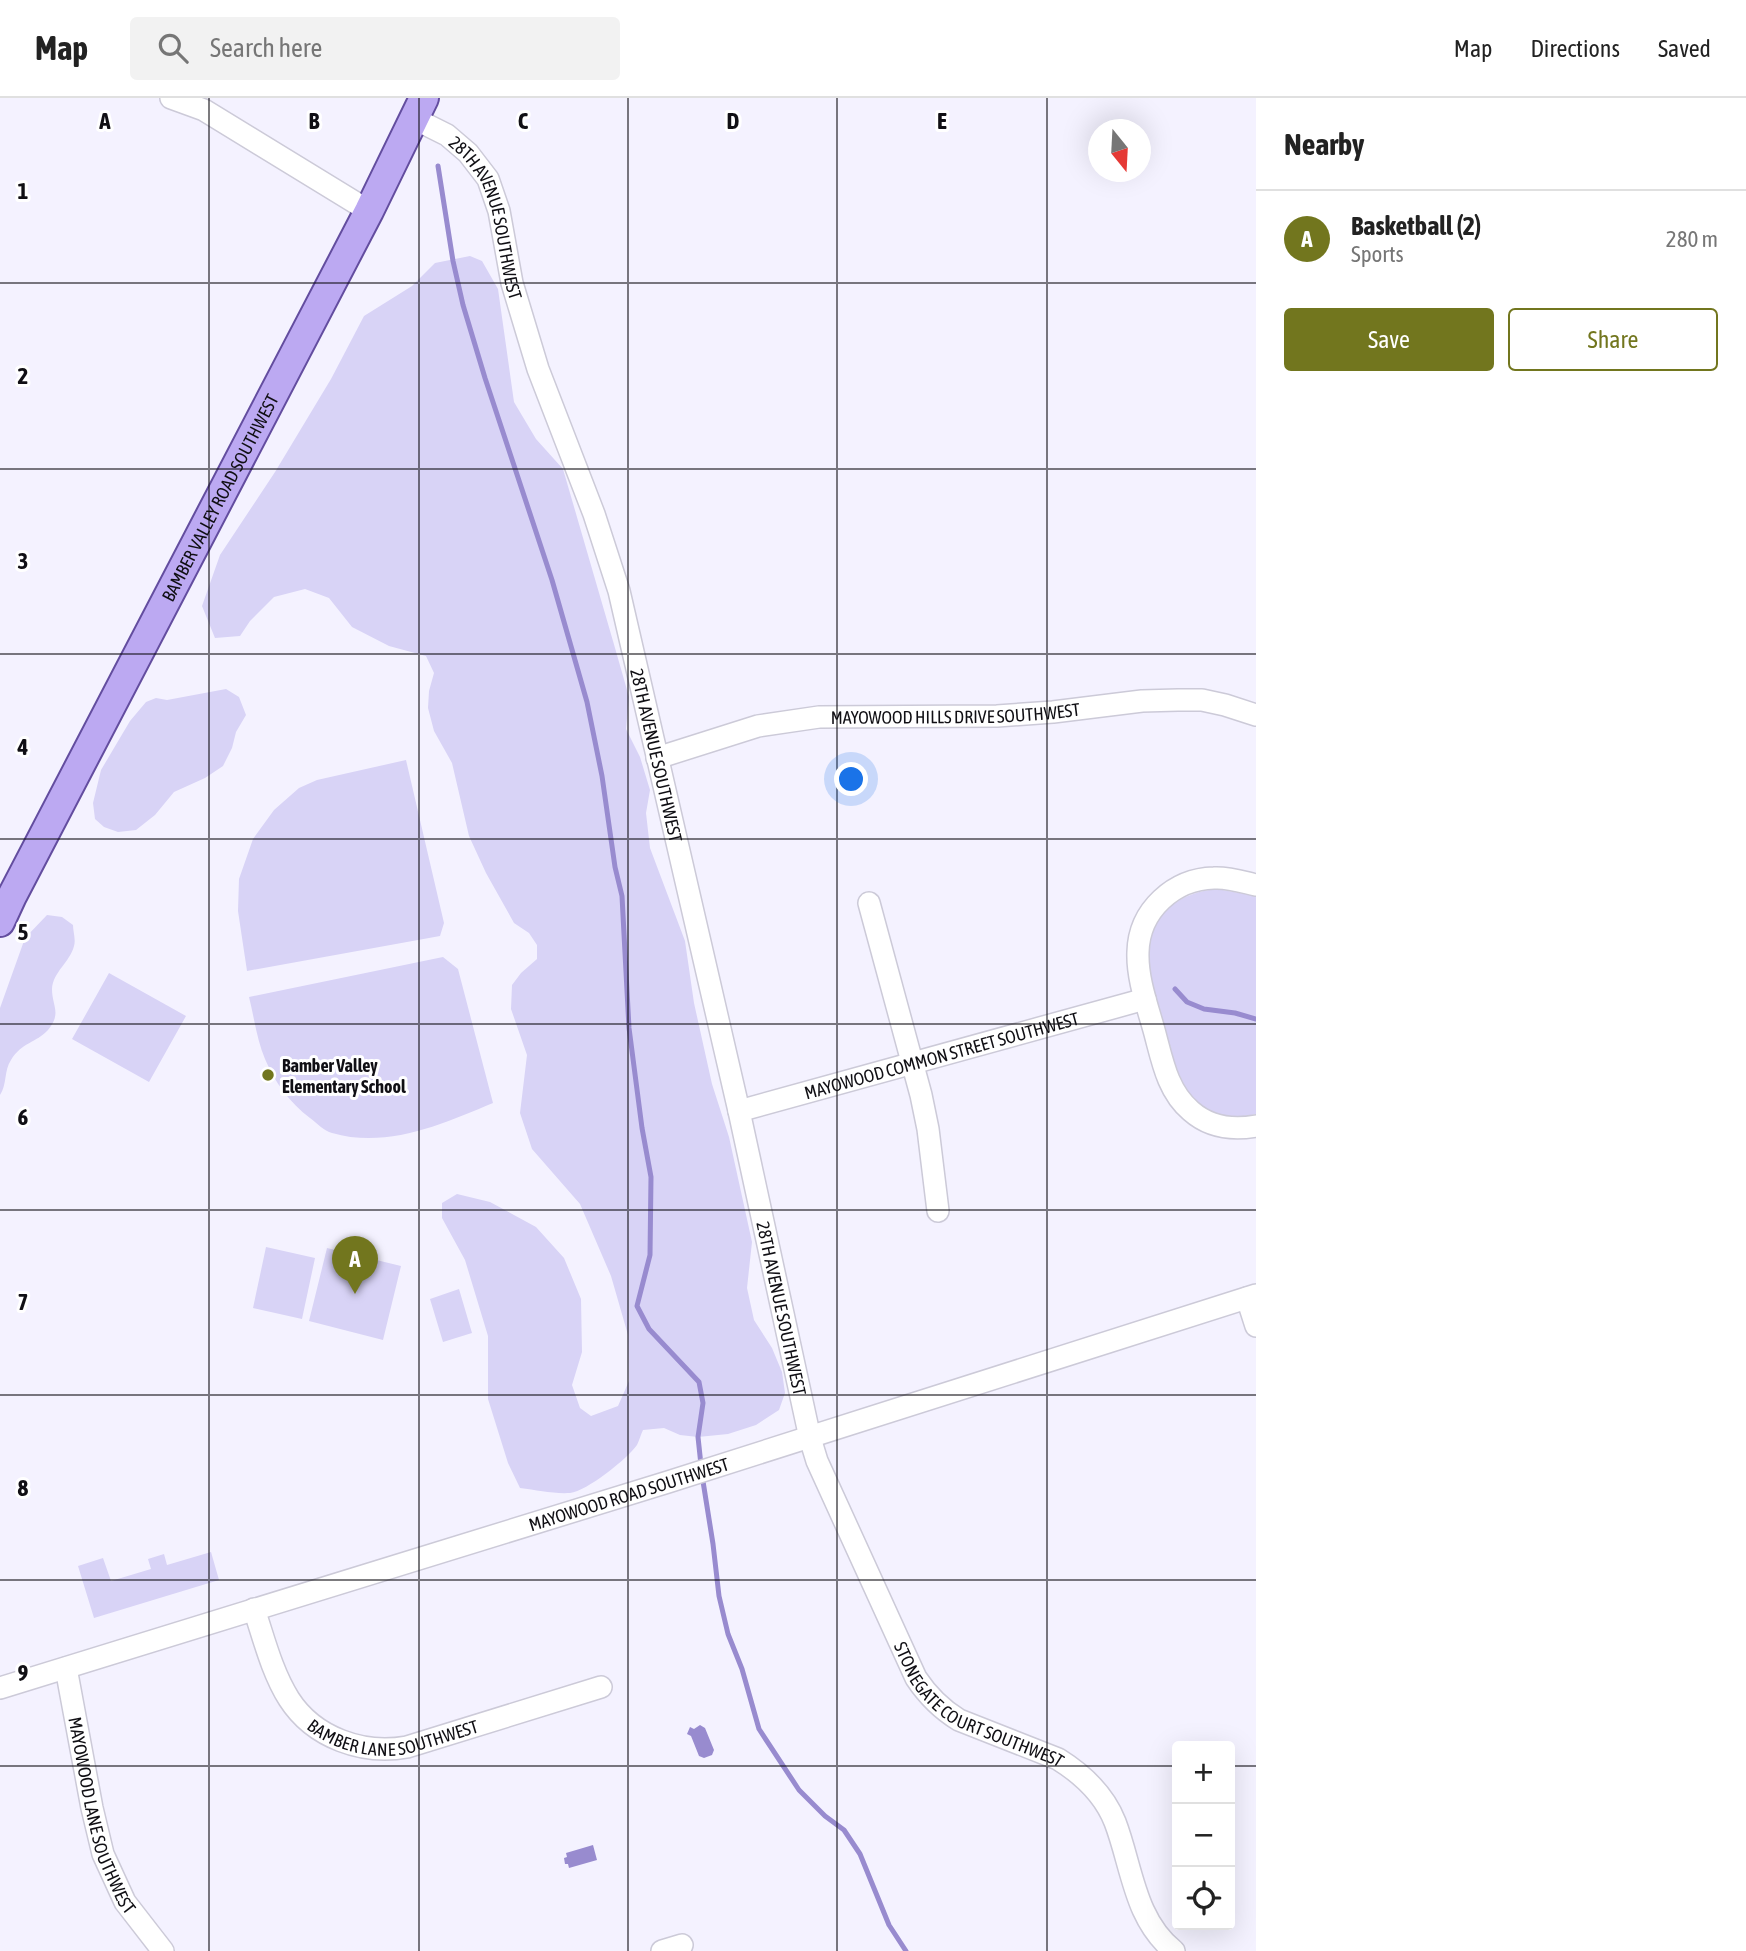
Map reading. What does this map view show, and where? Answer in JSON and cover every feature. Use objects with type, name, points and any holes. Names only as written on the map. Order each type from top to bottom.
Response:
[{"type":"main road","name":"BAMBER VALLEY ROAD SOUTHWEST","points":[[0,922],[6,905],[369,211],[420,108]]},
{"type":"street","points":[[172,98],[204,110],[369,211]]},
{"type":"street","name":"28TH AVENUE SOUTHWEST","points":[[420,108],[468,153],[488,179],[499,211],[512,283],[538,369],[594,514],[619,591],[739,1111],[810,1438]]},
{"type":"street","name":"MAYOWOOD HILLS DRIVE SOUTHWEST","points":[[657,758],[758,726],[819,717],[997,716],[1178,699],[1202,700],[1256,715]]},
{"type":"street","points":[[1256,885],[1217,877],[1187,882],[1172,890],[1151,911],[1139,939],[1138,953],[1145,999],[1168,1078],[1180,1101],[1213,1125],[1239,1128],[1256,1126]]},
{"type":"street","points":[[869,903],[913,1061],[928,1129],[939,1211]]},
{"type":"street","name":"MAYOWOOD COMMON STREET SOUTHWEST","points":[[739,1111],[1145,999]]},
{"type":"street","points":[[1252,1296],[1256,1326]]},
{"type":"street","name":"MAYOWOOD ROAD SOUTHWEST","points":[[0,1688],[810,1438],[1252,1296]]},
{"type":"street","name":"STONEGATE COURT SOUTHWEST","points":[[810,1438],[820,1468],[916,1678],[946,1712],[959,1720],[1058,1759],[1093,1787],[1115,1821],[1147,1920],[1174,1951]]},
{"type":"street","name":"BAMBER LANE SOUTHWEST","points":[[254,1609],[274,1669],[290,1701],[311,1723],[324,1732],[363,1748],[393,1750],[407,1747],[601,1686]]},
{"type":"street","name":"MAYOWOOD LANE SOUTHWEST","points":[[66,1668],[89,1796],[103,1854],[125,1902],[163,1951]]},
{"type":"shaded area","points":[[470,256],[482,261],[498,289],[514,402],[536,439],[563,469],[629,697],[626,729],[640,757],[650,790],[646,813],[650,848],[685,941],[694,1003],[712,1084],[729,1137],[752,1242],[747,1288],[754,1320],[772,1348],[782,1372],[785,1393],[779,1410],[756,1425],[728,1434],[698,1437],[680,1435],[664,1428],[643,1430],[637,1445],[616,1466],[586,1487],[570,1493],[520,1488],[508,1463],[488,1399],[488,1336],[465,1260],[442,1218],[442,1203],[457,1194],[490,1202],[536,1227],[564,1258],[581,1299],[582,1352],[572,1385],[580,1408],[591,1416],[618,1406],[629,1381],[628,1335],[611,1276],[580,1204],[532,1149],[520,1113],[527,1055],[511,1009],[512,985],[537,959],[537,945],[529,933],[514,923],[469,836],[452,763],[434,731],[428,708],[434,673],[426,656],[389,646],[352,627],[329,598],[305,589],[274,597],[250,621],[240,636],[215,638],[202,606],[220,555],[275,472],[331,379],[364,316],[412,286],[435,263]]},
{"type":"shaded area","points":[[226,689],[239,697],[246,715],[236,732],[223,766],[205,778],[174,792],[155,815],[136,830],[118,832],[104,827],[95,819],[93,803],[101,770],[130,721],[146,702],[156,698],[167,700]]},
{"type":"shaded area","points":[[406,760],[444,923],[440,936],[247,971],[238,911],[239,879],[253,839],[274,810],[299,788],[317,780]]},
{"type":"shaded area","points":[[1217,889],[1256,896],[1256,1114],[1229,1116],[1216,1113],[1204,1107],[1189,1091],[1175,1063],[1150,972],[1151,938],[1161,916],[1180,900]]},
{"type":"shaded area","points":[[47,915],[62,917],[73,925],[75,938],[69,957],[53,983],[55,1019],[48,1030],[15,1054],[9,1064],[0,1095],[0,1008],[25,938]]},
{"type":"shaded area","points":[[443,957],[458,969],[493,1103],[435,1126],[394,1136],[353,1137],[323,1129],[296,1106],[273,1076],[260,1044],[249,997]]},
{"type":"shaded area","points":[[109,973],[186,1016],[149,1082],[72,1039]]},
{"type":"shaded area","points":[[266,1247],[315,1258],[302,1319],[253,1308]]},
{"type":"shaded area","points":[[327,1248],[401,1266],[383,1340],[309,1321]]},
{"type":"shaded area","points":[[459,1289],[472,1333],[443,1342],[430,1299]]},
{"type":"shaded area","points":[[211,1552],[219,1580],[94,1618],[78,1566],[103,1558],[111,1581],[151,1569],[148,1559],[164,1554],[167,1565]]},
{"type":"shaded area","points":[[700,1725],[705,1728],[714,1750],[712,1755],[704,1758],[699,1756],[691,1736],[687,1734],[690,1727],[694,1729]]},
{"type":"shaded area","points":[[593,1845],[597,1860],[569,1868],[568,1864],[565,1864],[566,1853]]},
{"type":"waterway","points":[[438,166],[463,305],[552,580],[587,702],[602,776],[615,867],[622,896],[629,1028],[651,1177],[650,1255],[637,1306],[649,1329],[699,1382],[703,1403],[698,1437],[701,1465]]},
{"type":"waterway","points":[[1175,989],[1187,1002],[1204,1009],[1256,1019]]},
{"type":"waterway","points":[[702,1475],[719,1596],[728,1634],[742,1669],[759,1729],[799,1790],[825,1816],[844,1830],[860,1854],[889,1925],[906,1951]]},
{"type":"place","name":"Bamber Valley Elementary School","points":[[268,1075]]},
{"type":"place","name":"Basketball (2)","points":[[355,1294]]}]
